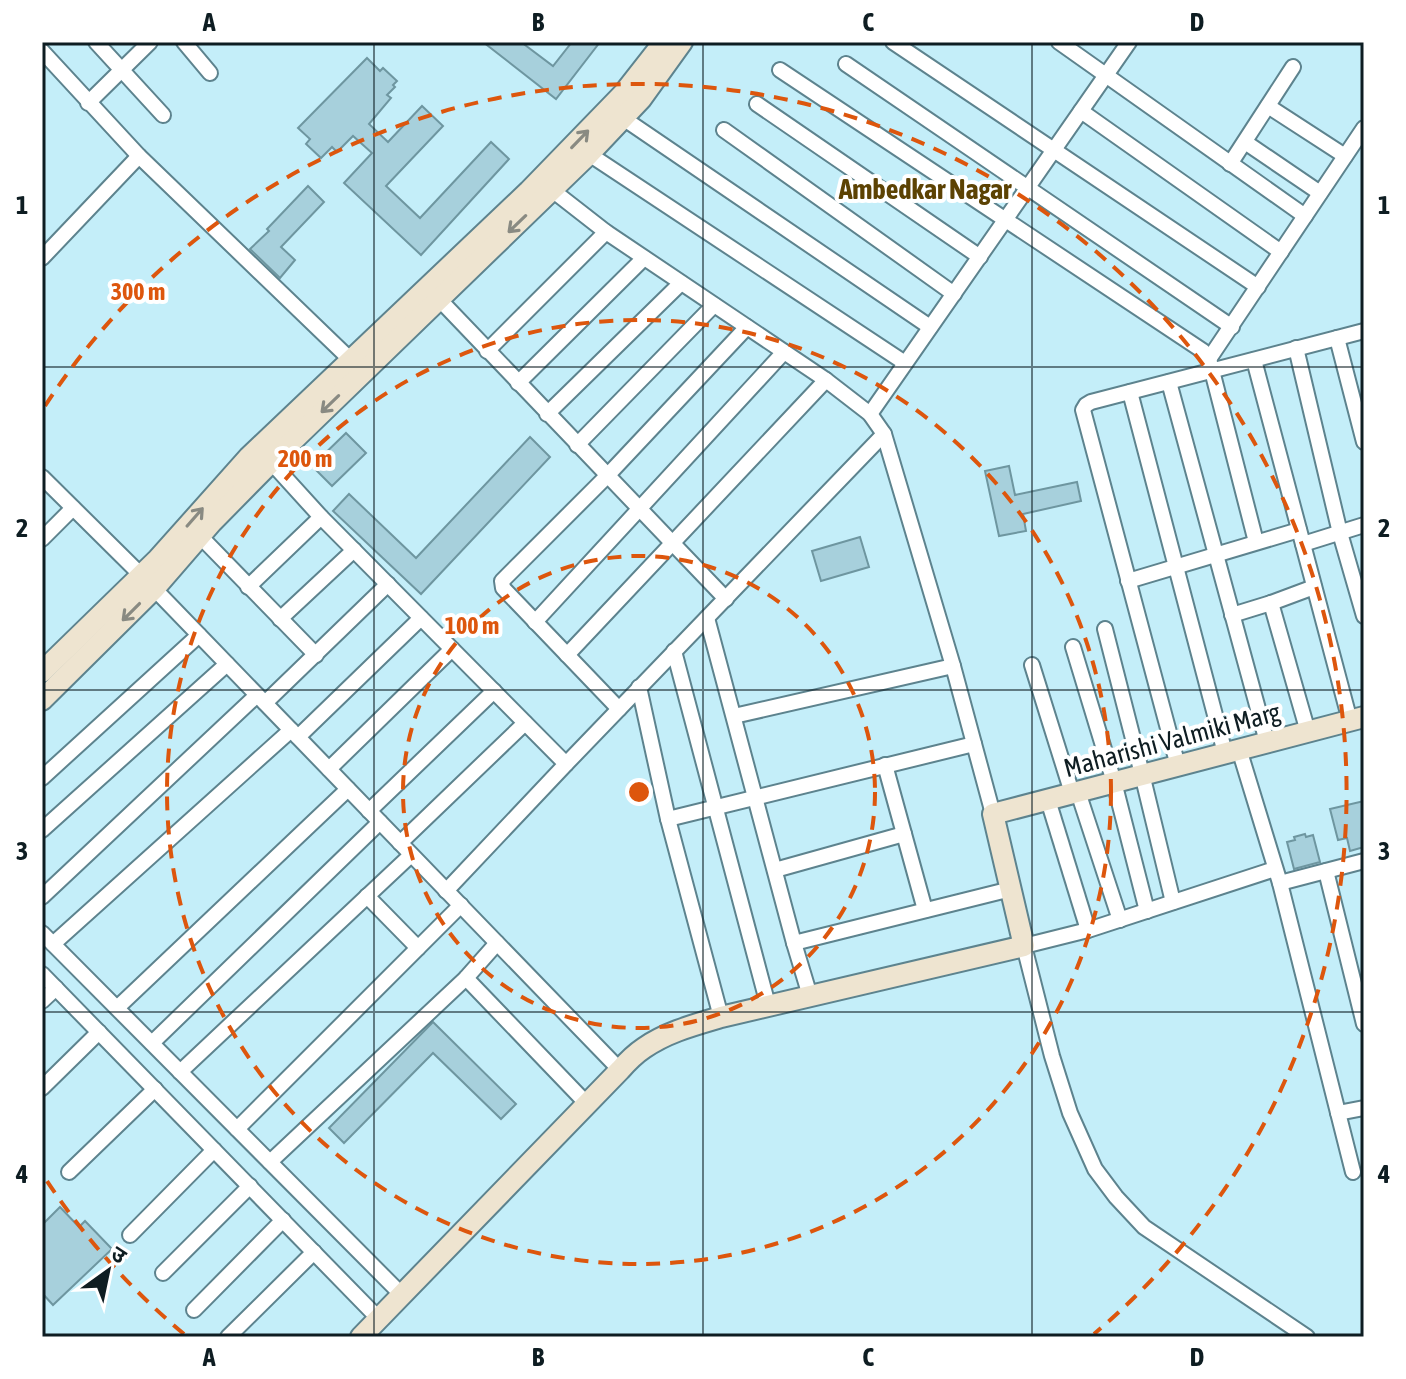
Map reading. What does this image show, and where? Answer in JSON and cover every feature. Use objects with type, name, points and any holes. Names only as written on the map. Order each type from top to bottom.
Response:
[{"type":"street","points":[[96,42],[163,115]]},
{"type":"street","points":[[88,103],[150,42]]},
{"type":"street","points":[[184,42],[210,73]]},
{"type":"street","points":[[42,700],[148,582],[158,559],[249,457],[439,299],[546,185],[664,42]]},
{"type":"street","points":[[42,672],[200,536],[358,367],[546,185],[589,154],[641,99],[682,42]]},
{"type":"street","points":[[893,42],[1258,287]]},
{"type":"street","points":[[1059,42],[1305,216]]},
{"type":"street","points":[[870,414],[1127,43]]},
{"type":"street","points":[[42,51],[139,156],[358,367]]},
{"type":"street","points":[[846,64],[1232,327]]},
{"type":"street","points":[[1230,164],[1293,67]]},
{"type":"street","points":[[780,70],[1203,351],[1210,365],[1256,542]]},
{"type":"street","points":[[757,104],[980,257]]},
{"type":"street","points":[[1268,106],[1345,156]]},
{"type":"street","points":[[1081,111],[1281,252]]},
{"type":"street","points":[[623,118],[930,327]]},
{"type":"street","points":[[1210,365],[1364,128]]},
{"type":"street","points":[[724,130],[954,294]]},
{"type":"street","points":[[1245,142],[1320,193]]},
{"type":"street","points":[[589,154],[905,363]]},
{"type":"street","points":[[42,258],[139,156]]},
{"type":"street","points":[[546,185],[606,232],[826,380],[870,414],[884,434],[953,666],[1052,1056],[1070,1113],[1095,1169],[1144,1227],[1307,1337]]},
{"type":"street","points":[[487,351],[606,232]]},
{"type":"street","points":[[518,383],[644,258]]},
{"type":"street","points":[[547,414],[681,283]]},
{"type":"street","points":[[439,299],[726,599]]},
{"type":"street","points":[[577,445],[714,305]]},
{"type":"street","points":[[619,709],[503,588],[502,581],[607,476],[747,327]]},
{"type":"street","points":[[1178,766],[1083,410],[1091,402],[1169,382],[1210,365],[1254,360],[1364,331]]},
{"type":"street","points":[[1337,338],[1364,442]]},
{"type":"street","points":[[1296,348],[1340,533],[1364,616]]},
{"type":"street","points":[[535,622],[784,352]]},
{"type":"street","points":[[1254,360],[1314,587],[1359,722]]},
{"type":"street","points":[[567,655],[826,380]]},
{"type":"street","points":[[1169,382],[1267,742]]},
{"type":"street","points":[[1130,392],[1176,567],[1278,876],[1353,1172]]},
{"type":"street","points":[[446,891],[884,434]]},
{"type":"street","points":[[271,462],[321,517],[566,764]]},
{"type":"street","points":[[42,477],[148,582],[620,1070]]},
{"type":"street","points":[[42,539],[73,508]]},
{"type":"street","points":[[248,587],[321,517]]},
{"type":"street","points":[[1128,581],[1256,542],[1340,533],[1364,525]]},
{"type":"street","points":[[200,536],[316,655]]},
{"type":"street","points":[[280,619],[354,550]]},
{"type":"street","points":[[42,897],[261,699],[316,655],[388,584]]},
{"type":"street","points":[[1232,615],[1314,587]]},
{"type":"street","points":[[1271,603],[1308,732]]},
{"type":"street","points":[[53,944],[421,618]]},
{"type":"street","points":[[707,618],[810,996]]},
{"type":"street","points":[[1105,629],[1173,902]]},
{"type":"street","points":[[42,778],[199,635]]},
{"type":"street","points":[[1073,647],[1147,911]]},
{"type":"street","points":[[329,769],[452,649]]},
{"type":"street","points":[[674,651],[768,1005]]},
{"type":"street","points":[[42,830],[227,664]]},
{"type":"street","points":[[1032,665],[1120,920]]},
{"type":"street","points":[[734,716],[953,666]]},
{"type":"street","points":[[639,687],[668,819],[721,1017]]},
{"type":"street","points":[[152,1043],[494,691]]},
{"type":"street","name":"Maharishi Valmiki Marg","points":[[994,820],[1359,722]]},
{"type":"street","name":"Maharishi Valmiki Marg","points":[[1144,781],[1178,766],[1236,755],[1267,742],[1359,722]]},
{"type":"street","points":[[400,843],[525,723]]},
{"type":"street","points":[[668,819],[974,744]]},
{"type":"street","points":[[885,765],[925,910]]},
{"type":"street","points":[[117,1008],[348,789]]},
{"type":"street","points":[[1050,806],[1088,930]]},
{"type":"street","points":[[775,870],[904,834]]},
{"type":"street","points":[[180,1072],[411,855]]},
{"type":"street","points":[[361,1337],[620,1070],[641,1050],[660,1039],[721,1017],[1088,930],[1173,902],[1278,876],[1326,871],[1364,861]]},
{"type":"street","points":[[1326,871],[1364,1024]]},
{"type":"street","points":[[794,943],[1011,889]]},
{"type":"street","points":[[367,896],[418,948]]},
{"type":"street","points":[[237,1129],[461,905]]},
{"type":"street","points":[[42,933],[402,1295]]},
{"type":"street","points":[[270,1162],[466,978],[497,943]]},
{"type":"street","points":[[42,974],[379,1319]]},
{"type":"street","points":[[466,978],[587,1104]]},
{"type":"street","points":[[42,1001],[56,988]]},
{"type":"street","points":[[42,1088],[99,1032]]},
{"type":"street","points":[[69,1172],[155,1089]]},
{"type":"street","points":[[1338,1113],[1364,1108]]},
{"type":"street","points":[[130,1235],[214,1150]]},
{"type":"street","points":[[163,1273],[250,1186]]},
{"type":"street","points":[[194,1310],[283,1220]]},
{"type":"street","points":[[228,1337],[314,1252]]},
{"type":"building","points":[[483,42],[521,42],[553,66],[572,42],[600,42],[556,99]]},
{"type":"building","points":[[367,58],[380,71],[383,68],[397,81],[387,95],[391,98],[369,124],[388,142],[422,106],[443,126],[386,186],[420,218],[491,142],[509,159],[421,255],[344,183],[372,153],[353,136],[337,152],[332,147],[321,158],[306,144],[310,139],[298,128]]},
{"type":"building","points":[[308,186],[324,202],[281,247],[295,260],[280,278],[250,249]]},
{"type":"building","points":[[346,433],[366,453],[332,486],[312,466]]},
{"type":"building","points":[[530,437],[550,457],[421,594],[333,511],[349,494],[416,558]]},
{"type":"building","points":[[1009,466],[1015,495],[1077,482],[1081,501],[1023,514],[1026,531],[999,536],[985,471]]},
{"type":"building","points":[[860,537],[869,567],[821,581],[812,551]]},
{"type":"building","points":[[1364,801],[1364,847],[1350,851],[1347,838],[1338,840],[1330,809]]},
{"type":"building","points":[[1305,834],[1306,837],[1313,835],[1320,862],[1294,869],[1287,842]]},
{"type":"building","points":[[433,1022],[516,1104],[501,1119],[433,1053],[344,1143],[329,1128]]},
{"type":"building","points":[[60,1207],[79,1227],[85,1221],[112,1249],[53,1305],[42,1293],[42,1225]]},
{"type":"district","name":"Ambedkar Nagar","points":[[925,189]]}]
